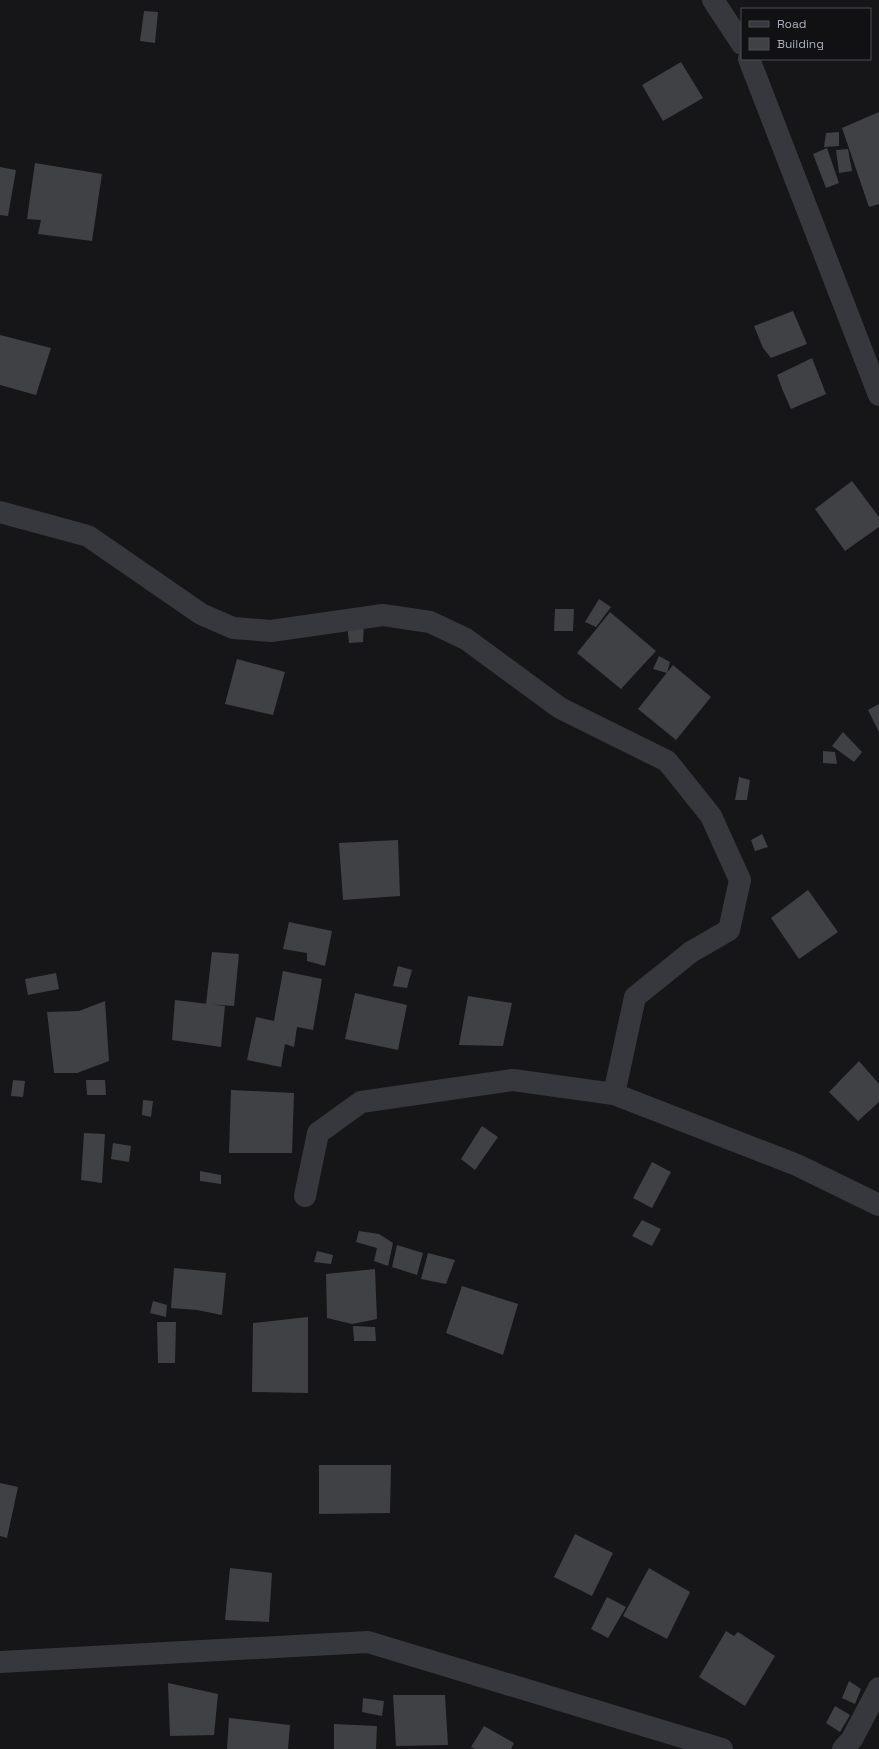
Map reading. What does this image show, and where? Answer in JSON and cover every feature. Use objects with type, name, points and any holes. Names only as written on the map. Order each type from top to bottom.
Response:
[{"type":"street","points":[[714,0],[741,42]]},
{"type":"street","points":[[749,60],[879,395]]},
{"type":"street","points":[[0,512],[88,536],[200,614],[233,628],[271,631],[383,615],[430,622],[466,639],[560,708],[667,761],[711,816],[740,880],[729,930],[691,952],[635,998],[614,1094]]},
{"type":"street","points":[[305,1196],[318,1133],[360,1102],[513,1080],[614,1094],[797,1165],[879,1205]]},
{"type":"street","points":[[0,1662],[368,1642],[722,1749]]},
{"type":"street","points":[[843,1749],[852,1739],[879,1688]]},
{"type":"building","points":[[144,11],[158,12],[155,43],[140,41]]},
{"type":"building","points":[[681,62],[703,98],[663,121],[642,85]]},
{"type":"building","points":[[879,112],[879,204],[869,207],[842,128]]},
{"type":"building","points":[[839,132],[839,146],[824,147],[826,133]]},
{"type":"building","points":[[827,148],[839,183],[826,188],[813,154]]},
{"type":"building","points":[[848,149],[852,171],[839,173],[836,150]]},
{"type":"building","points":[[35,163],[102,174],[92,241],[38,234],[41,220],[27,219]]},
{"type":"building","points":[[0,167],[16,170],[8,216],[0,215]]},
{"type":"building","points":[[793,311],[807,344],[771,358],[763,348],[754,326]]},
{"type":"building","points":[[0,335],[51,348],[36,395],[0,385]]},
{"type":"building","points":[[812,358],[826,394],[791,409],[777,375]]},
{"type":"building","points":[[852,481],[879,517],[879,527],[845,551],[815,509]]},
{"type":"building","points":[[599,599],[611,607],[596,627],[585,622]]},
{"type":"building","points":[[555,609],[574,609],[573,631],[554,631]]},
{"type":"building","points":[[610,612],[656,651],[621,689],[577,653]]},
{"type":"building","points":[[347,623],[364,623],[363,642],[349,643]]},
{"type":"building","points":[[659,656],[670,662],[667,673],[653,669]]},
{"type":"building","points":[[237,659],[285,672],[273,715],[225,704]]},
{"type":"building","points":[[673,665],[711,697],[676,740],[638,709]]},
{"type":"building","points":[[879,704],[879,732],[868,710]]},
{"type":"building","points":[[843,732],[862,752],[854,762],[832,746]]},
{"type":"building","points":[[823,751],[835,752],[837,764],[823,763]]},
{"type":"building","points":[[739,777],[750,780],[747,800],[735,800]]},
{"type":"building","points":[[762,834],[768,847],[755,851],[751,840]]},
{"type":"building","points":[[398,840],[400,896],[343,900],[339,843]]},
{"type":"building","points":[[808,890],[838,932],[799,959],[771,918]]},
{"type":"building","points":[[289,922],[332,931],[325,966],[307,961],[307,953],[283,949]]},
{"type":"building","points":[[212,952],[239,954],[234,1006],[206,1004]]},
{"type":"building","points":[[398,966],[412,970],[407,988],[393,986]]},
{"type":"building","points":[[283,971],[322,979],[313,1030],[297,1027],[294,1047],[285,1044],[281,1067],[247,1060],[256,1017],[274,1021]]},
{"type":"building","points":[[56,973],[59,989],[28,995],[25,979]]},
{"type":"building","points":[[355,993],[407,1005],[398,1050],[345,1039]]},
{"type":"building","points":[[468,996],[512,1003],[503,1046],[459,1045]]},
{"type":"building","points":[[175,1000],[225,1006],[221,1047],[172,1040]]},
{"type":"building","points":[[105,1001],[109,1061],[77,1073],[54,1073],[47,1012],[79,1011]]},
{"type":"building","points":[[859,1061],[879,1084],[879,1102],[858,1121],[829,1092]]},
{"type":"building","points":[[13,1080],[25,1081],[23,1097],[11,1096]]},
{"type":"building","points":[[86,1080],[105,1080],[106,1095],[87,1095]]},
{"type":"building","points":[[231,1090],[294,1093],[292,1153],[229,1153]]},
{"type":"building","points":[[143,1100],[153,1101],[151,1117],[142,1115]]},
{"type":"building","points":[[482,1126],[498,1137],[475,1170],[461,1159]]},
{"type":"building","points":[[84,1133],[105,1134],[102,1183],[81,1180]]},
{"type":"building","points":[[113,1143],[131,1146],[129,1162],[111,1159]]},
{"type":"building","points":[[652,1162],[671,1172],[652,1208],[633,1198]]},
{"type":"building","points":[[200,1171],[221,1175],[221,1184],[200,1181]]},
{"type":"building","points":[[642,1220],[661,1229],[652,1246],[632,1236]]},
{"type":"building","points":[[359,1231],[379,1234],[393,1243],[388,1266],[374,1261],[377,1248],[356,1242]]},
{"type":"building","points":[[397,1245],[423,1253],[417,1275],[392,1267]]},
{"type":"building","points":[[317,1251],[333,1255],[331,1264],[314,1262]]},
{"type":"building","points":[[428,1253],[455,1260],[446,1284],[421,1279]]},
{"type":"building","points":[[174,1268],[226,1273],[222,1315],[197,1310],[171,1308]]},
{"type":"building","points":[[375,1269],[377,1319],[352,1324],[327,1318],[326,1274]]},
{"type":"building","points":[[462,1286],[518,1304],[503,1355],[446,1333]]},
{"type":"building","points":[[153,1301],[167,1305],[166,1317],[150,1313]]},
{"type":"building","points":[[308,1317],[308,1393],[252,1392],[253,1323]]},
{"type":"building","points":[[157,1322],[176,1322],[175,1363],[158,1363]]},
{"type":"building","points":[[353,1326],[375,1327],[376,1341],[354,1341]]},
{"type":"building","points":[[319,1465],[391,1465],[390,1513],[319,1514]]},
{"type":"building","points":[[0,1483],[18,1487],[7,1538],[0,1536]]},
{"type":"building","points":[[575,1534],[613,1553],[592,1596],[554,1577]]},
{"type":"building","points":[[230,1568],[272,1573],[269,1622],[225,1620]]},
{"type":"building","points":[[649,1568],[690,1592],[667,1639],[623,1616]]},
{"type":"building","points":[[607,1597],[626,1607],[608,1638],[591,1629]]},
{"type":"building","points":[[726,1631],[734,1636],[738,1632],[775,1656],[745,1706],[699,1677]]},
{"type":"building","points":[[849,1681],[861,1689],[855,1704],[842,1698]]},
{"type":"building","points":[[168,1683],[218,1694],[214,1735],[170,1736]]},
{"type":"building","points":[[393,1695],[445,1695],[448,1745],[396,1746]]},
{"type":"building","points":[[363,1698],[384,1701],[382,1716],[362,1712]]},
{"type":"building","points":[[835,1706],[850,1715],[840,1732],[826,1723]]},
{"type":"building","points":[[229,1718],[290,1725],[288,1749],[227,1749]]},
{"type":"building","points":[[334,1724],[377,1726],[376,1749],[334,1749]]},
{"type":"building","points":[[484,1726],[514,1743],[511,1749],[475,1749],[471,1747]]}]
